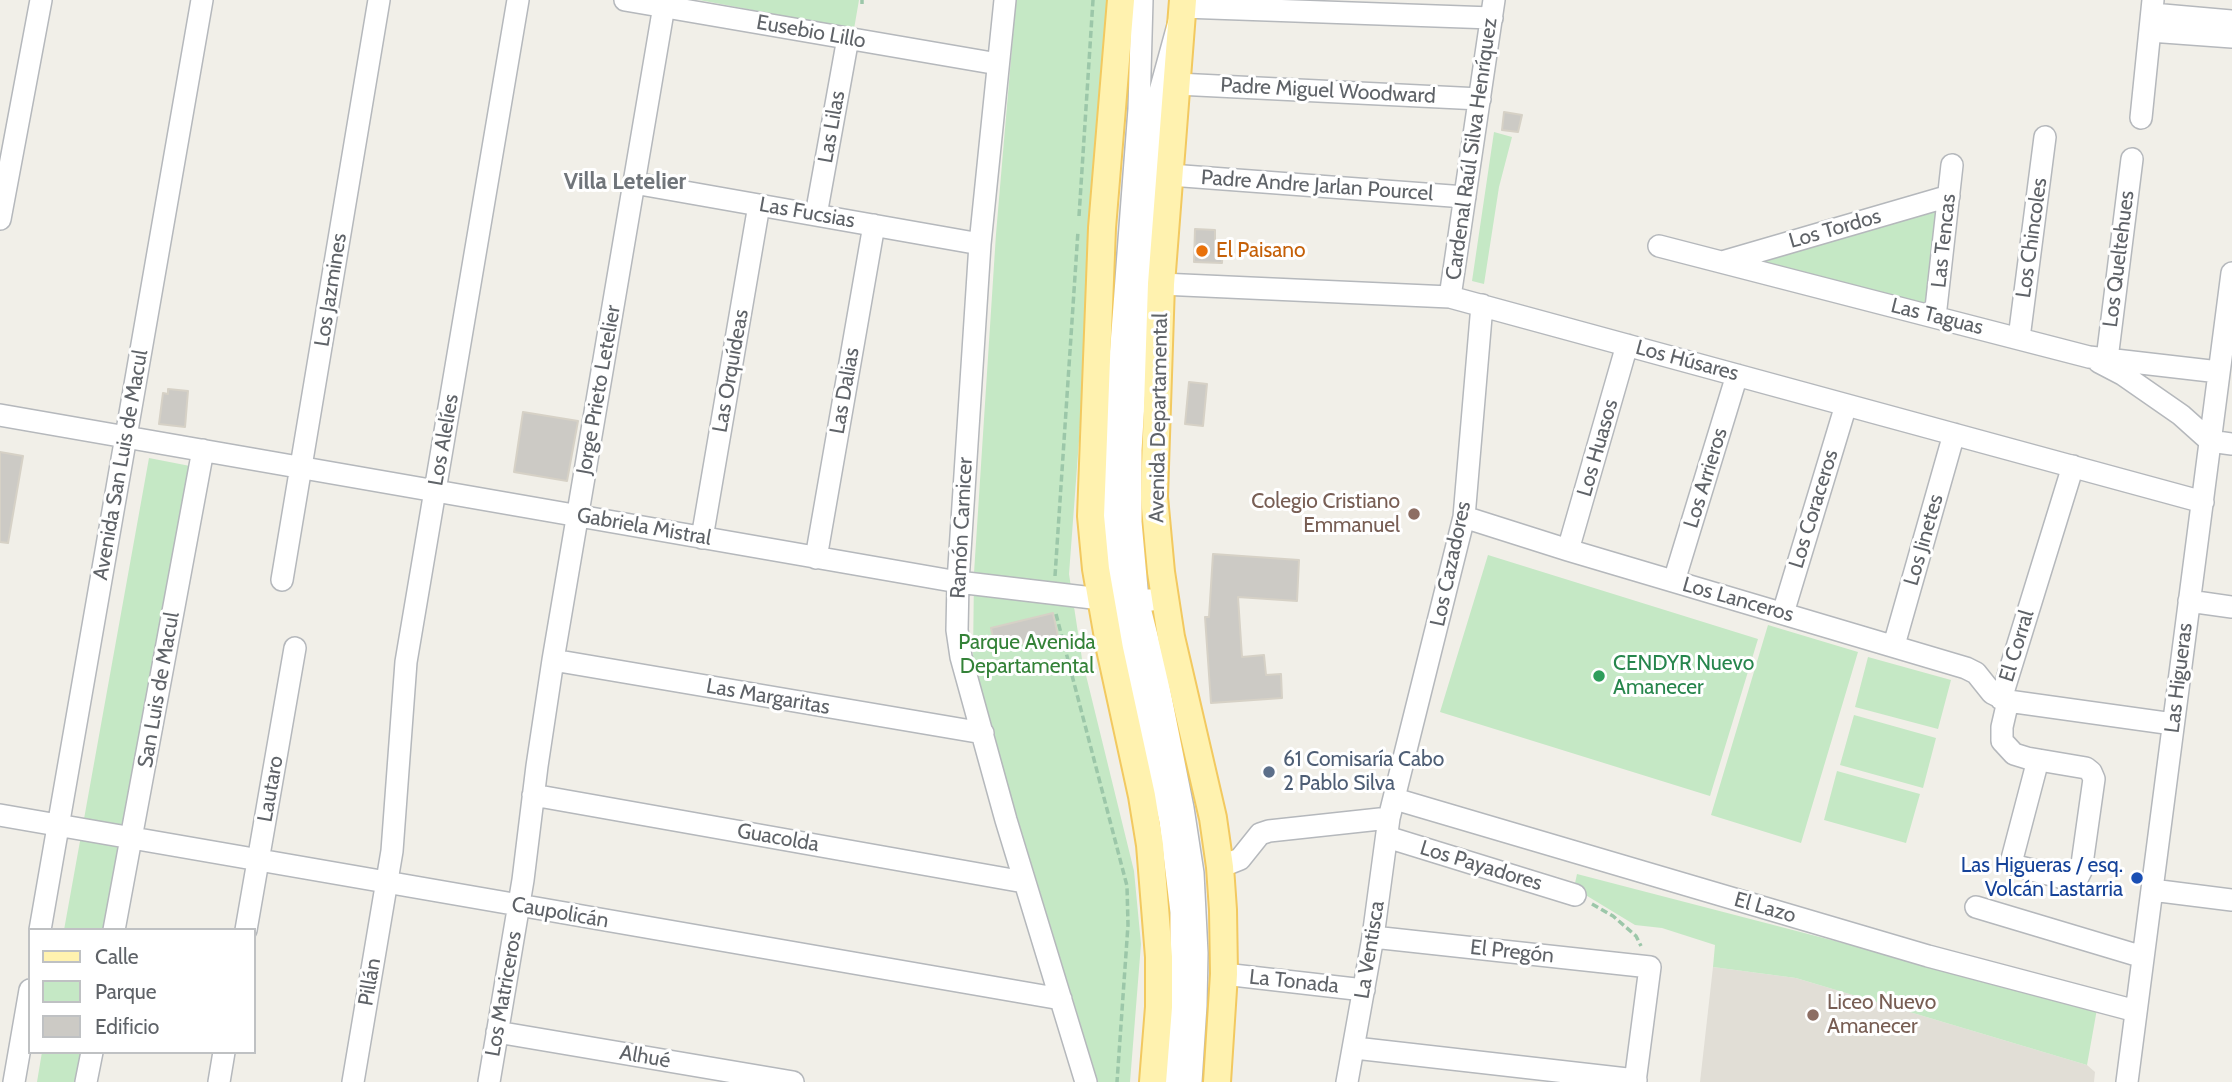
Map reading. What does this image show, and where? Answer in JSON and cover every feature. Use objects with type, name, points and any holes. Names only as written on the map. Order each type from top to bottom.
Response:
[{"type":"main road","points":[[1121,0],[1102,228],[1091,516],[1120,599],[1156,901],[1159,1007],[1153,1082]]},
{"type":"main road","name":"Avenida Departamental","points":[[1183,3],[1161,284],[1154,497],[1165,601],[1213,818],[1220,867],[1224,974],[1217,1082]]},
{"type":"street","points":[[0,219],[41,0]]},
{"type":"street","name":"Avenida San Luis de Macul","points":[[40,928],[202,0]]},
{"type":"street","name":"Los Jazmines","points":[[282,580],[379,0]]},
{"type":"street","name":"Los Alelíes","points":[[387,883],[396,808],[406,663],[517,0]]},
{"type":"street","name":"Eusebio Lillo","points":[[625,0],[665,3],[998,64]]},
{"type":"street","name":"Ramón Carnicer","points":[[1005,0],[979,244],[957,630],[961,657],[1024,882],[1086,1082]]},
{"type":"street","points":[[1142,0],[1139,109],[1114,437],[1113,503],[1120,599],[1170,821],[1181,912],[1181,970],[1174,1082]]},
{"type":"street","name":"Jorge Prieto Letelier","points":[[519,906],[553,660],[665,3]]},
{"type":"street","points":[[1191,1082],[1197,953],[1192,873],[1178,781],[1156,672],[1120,599],[1131,522],[1131,450],[1149,168],[1159,95],[1183,3],[1493,9]]},
{"type":"street","name":"Cardenal Raúl Silva Henríquez","points":[[1450,297],[1493,9]]},
{"type":"street","points":[[2151,15],[2232,21]]},
{"type":"street","points":[[2151,15],[2232,37]]},
{"type":"street","points":[[2141,118],[2151,15]]},
{"type":"street","name":"Las Lilas","points":[[816,215],[848,38]]},
{"type":"street","name":"Padre Miguel Woodward","points":[[1177,84],[1480,99]]},
{"type":"street","name":"Los Chincoles","points":[[2019,338],[2045,137]]},
{"type":"street","name":"Los Queltehues","points":[[2098,358],[2132,159]]},
{"type":"street","name":"Las Tencas","points":[[1936,317],[1952,166]]},
{"type":"street","name":"Padre Andre Jarlan Pourcel","points":[[1170,176],[1465,197]]},
{"type":"street","name":"Las Fucsias","points":[[634,183],[979,244]]},
{"type":"street","name":"Los Tordos","points":[[1721,262],[1949,196]]},
{"type":"street","name":"Las Orquídeas","points":[[702,538],[759,205]]},
{"type":"street","name":"Las Dalias","points":[[816,558],[874,225]]},
{"type":"street","name":"Las Taguas","points":[[1659,246],[2098,358],[2219,372]]},
{"type":"street","name":"Las Higueras","points":[[2127,1082],[2232,273]]},
{"type":"street","name":"Los Húsares","points":[[1161,284],[1450,297],[2203,502]]},
{"type":"street","name":"Los Cazadores","points":[[1390,818],[1464,517],[1482,305]]},
{"type":"street","name":"Los Huasos","points":[[1569,550],[1627,345]]},
{"type":"street","points":[[2098,358],[2181,415],[2210,441],[2232,444]]},
{"type":"street","name":"Los Arrieros","points":[[1674,581],[1737,375]]},
{"type":"street","name":"Los Coraceros","points":[[1783,613],[1846,405]]},
{"type":"street","name":"Gabriela Mistral","points":[[0,415],[958,582],[1120,599],[1165,601]]},
{"type":"street","name":"Los Jinetes","points":[[1894,645],[1954,434]]},
{"type":"street","name":"San Luis de Macul","points":[[114,928],[202,450]]},
{"type":"street","name":"El Corral","points":[[2073,467],[2004,700],[2174,724]]},
{"type":"street","name":"Los Lanceros","points":[[1464,517],[1894,645],[1976,673],[1992,693],[2004,700]]},
{"type":"street","points":[[2189,601],[2232,607]]},
{"type":"street","name":"Lautaro","points":[[246,928],[295,648]]},
{"type":"street","name":"Las Margaritas","points":[[553,660],[983,733]]},
{"type":"street","points":[[2004,700],[2002,741],[2014,754],[2086,768],[2094,779],[2081,871],[2078,877],[2072,880],[2020,867],[2014,864],[2012,859],[2038,760]]},
{"type":"street","name":"Guacolda","points":[[533,795],[1024,882]]},
{"type":"street","name":"Caupolicán","points":[[0,815],[1062,999]]},
{"type":"street","name":"El Lazo","points":[[1220,867],[1240,859],[1260,834],[1269,831],[1390,818],[2136,1011]]},
{"type":"street","name":"Los Payadores","points":[[1390,818],[1575,895]]},
{"type":"street","name":"La Ventisca","points":[[1347,1082],[1355,1048],[1390,818]]},
{"type":"street","name":"Pillán","points":[[353,1082],[387,883]]},
{"type":"street","points":[[2152,890],[2232,900]]},
{"type":"street","name":"Los Matriceros","points":[[489,1082],[519,906]]},
{"type":"street","points":[[1976,907],[2143,957]]},
{"type":"street","name":"El Pregón","points":[[1373,937],[1650,967]]},
{"type":"street","points":[[1355,1048],[1635,1081],[1650,967]]},
{"type":"street","name":"La Tonada","points":[[1224,974],[1364,990]]},
{"type":"street","points":[[14,1082],[28,1002]]},
{"type":"street","name":"Alhué","points":[[497,1032],[793,1082]]},
{"type":"street","points":[[86,1082],[92,1054]]},
{"type":"street","points":[[219,1082],[224,1054]]},
{"type":"path","points":[[1575,895],[1613,916],[1636,936],[1650,967]]},
{"type":"shaded area","name":"Liceo Nuevo Amanecer","points":[[1713,967],[1796,978],[2087,1065],[2095,1072],[2094,1082],[1700,1082]]},
{"type":"green space","points":[[699,0],[859,0],[854,29]]},
{"type":"green space","name":"Parque Avenida Departamental","points":[[1016,0],[1112,0],[1069,574],[1082,659],[1134,871],[1141,944],[1130,1082],[1098,1082],[1015,810],[973,659],[974,573],[996,234]]},
{"type":"green space","points":[[1494,132],[1512,137],[1499,187],[1484,284],[1472,281]]},
{"type":"green space","points":[[1939,209],[1927,307],[1758,260]]},
{"type":"green space","points":[[149,458],[190,466],[106,928],[64,928]]},
{"type":"green space","name":"CENDYR Nuevo Amanecer","points":[[1488,555],[1758,639],[1710,796],[1440,712]]},
{"type":"green space","points":[[1768,625],[1858,652],[1801,843],[1711,815]]},
{"type":"green space","points":[[1868,657],[1951,680],[1938,729],[1855,707]]},
{"type":"green space","points":[[1854,715],[1936,738],[1923,788],[1840,765]]},
{"type":"green space","points":[[1837,771],[1920,794],[1906,843],[1824,820]]},
{"type":"green space","points":[[1577,874],[2097,1009],[2087,1065],[1796,978],[1713,967],[1715,945],[1662,928],[1635,925],[1574,888]]},
{"type":"green space","points":[[42,1054],[84,1054],[78,1082],[37,1082]]},
{"type":"building","points":[[1504,112],[1522,115],[1518,132],[1502,130]]},
{"type":"building","points":[[1195,229],[1215,230],[1215,241],[1223,241],[1222,263],[1194,262]]},
{"type":"building","points":[[1189,382],[1207,384],[1203,426],[1185,424]]},
{"type":"building","points":[[168,389],[188,391],[185,427],[159,424],[163,393],[168,394]]},
{"type":"building","points":[[523,412],[578,421],[567,481],[514,472]]},
{"type":"building","points":[[0,452],[23,456],[8,543],[0,542]]},
{"type":"building","points":[[1213,554],[1299,560],[1297,601],[1238,597],[1242,657],[1264,655],[1266,675],[1281,674],[1282,698],[1211,703],[1205,617],[1209,617]]},
{"type":"building","points":[[1053,613],[1058,636],[1023,644],[1022,640],[995,646],[991,628]]},
{"type":"place","name":"El Paisano","points":[[1202,251]]},
{"type":"place","name":"Colegio Cristiano Emmanuel","points":[[1414,514]]},
{"type":"place","name":"CENDYR Nuevo Amanecer","points":[[1599,676]]},
{"type":"place","name":"61 Comisaría Cabo 2 Pablo Silva","points":[[1269,772]]},
{"type":"place","name":"Las Higueras / esq. Volcán Lastarria","points":[[2137,878]]},
{"type":"place","name":"Liceo Nuevo Amanecer","points":[[1813,1015]]},
{"type":"district","name":"Villa Letelier","points":[[625,182]]}]
